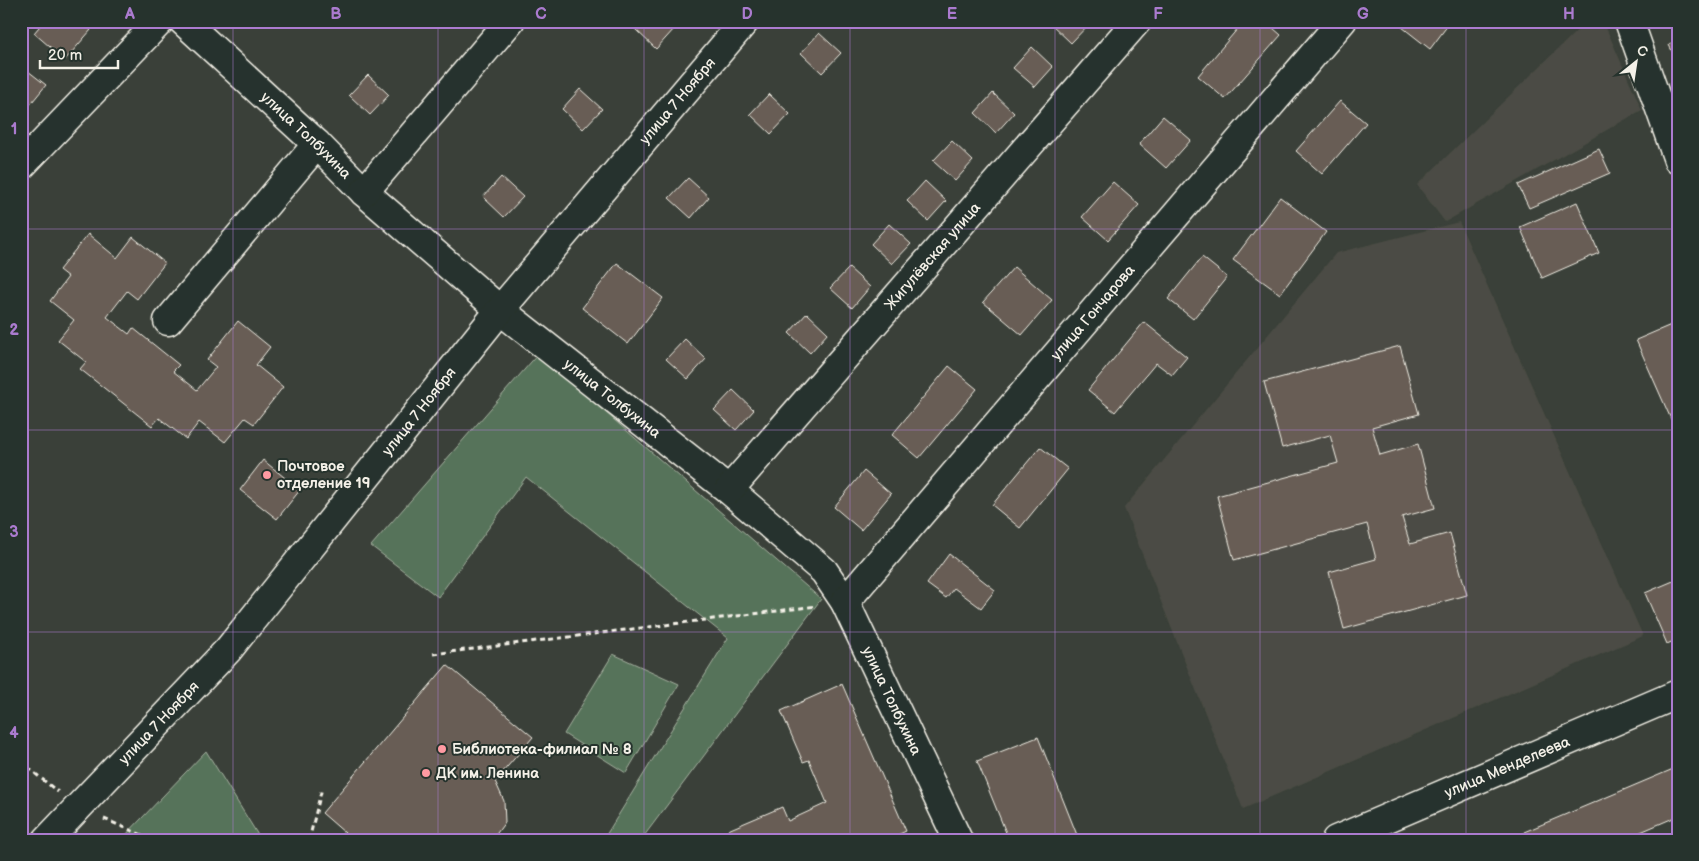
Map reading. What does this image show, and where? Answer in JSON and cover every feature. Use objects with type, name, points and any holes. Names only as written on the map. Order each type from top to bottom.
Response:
[{"type":"street","points":[[21,166],[160,21]]},
{"type":"street","name":"улица Толбухина","points":[[183,21],[318,144],[364,192],[500,310],[729,490],[824,571],[845,602],[958,840]]},
{"type":"street","points":[[364,192],[510,21]]},
{"type":"street","name":"улица 7 Ноября","points":[[47,840],[228,650],[500,310],[745,21]]},
{"type":"street","name":"Жигулёвская улица","points":[[729,490],[1136,21]]},
{"type":"street","name":"улица Гончарова","points":[[845,602],[1342,21]]},
{"type":"street","points":[[1629,21],[1678,160]]},
{"type":"street","points":[[168,321],[318,144]]},
{"type":"street","name":"улица Менделеева","points":[[1336,840],[1678,694]]},
{"type":"path","points":[[433,654],[845,602]]},
{"type":"path","points":[[309,840],[322,788]]},
{"type":"shaded area","points":[[1587,21],[1603,21],[1642,110],[1445,222],[1417,185]]},
{"type":"shaded area","points":[[1459,222],[1643,636],[1243,809],[1124,508],[1336,253]]},
{"type":"green space","points":[[538,354],[821,599],[641,840],[603,840],[728,638],[526,477],[438,597],[371,546]]},
{"type":"green space","points":[[613,654],[679,684],[626,773],[564,734]]},
{"type":"green space","points":[[206,751],[261,840],[121,840]]},
{"type":"building","points":[[44,21],[81,21],[91,30],[65,60],[34,33]]},
{"type":"building","points":[[642,21],[667,21],[675,28],[656,49],[635,29]]},
{"type":"building","points":[[1052,21],[1088,21],[1090,23],[1071,43],[1050,23]]},
{"type":"building","points":[[1244,21],[1265,21],[1281,35],[1225,99],[1198,76]]},
{"type":"building","points":[[1406,21],[1451,21],[1430,49],[1402,27]]},
{"type":"building","points":[[819,33],[841,53],[822,73],[801,53]]},
{"type":"building","points":[[1678,40],[1678,63],[1669,45]]},
{"type":"building","points":[[1032,47],[1053,67],[1035,87],[1013,68]]},
{"type":"building","points":[[23,67],[46,85],[28,107],[21,101]]},
{"type":"building","points":[[368,75],[389,95],[370,115],[349,95]]},
{"type":"building","points":[[580,89],[602,109],[583,129],[562,109]]},
{"type":"building","points":[[993,93],[1014,113],[996,133],[975,113]]},
{"type":"building","points":[[769,94],[790,114],[771,134],[750,114]]},
{"type":"building","points":[[1340,101],[1366,123],[1322,174],[1296,151]]},
{"type":"building","points":[[1163,116],[1191,140],[1166,168],[1139,144]]},
{"type":"building","points":[[952,141],[973,161],[955,181],[933,161]]},
{"type":"building","points":[[1599,149],[1610,173],[1529,208],[1518,185]]},
{"type":"building","points":[[501,177],[523,197],[504,217],[483,197]]},
{"type":"building","points":[[688,178],[709,197],[691,218],[669,198]]},
{"type":"building","points":[[925,181],[946,201],[928,221],[907,201]]},
{"type":"building","points":[[1113,182],[1139,205],[1108,240],[1082,217]]},
{"type":"building","points":[[1280,197],[1326,232],[1280,294],[1233,260]]},
{"type":"building","points":[[1577,202],[1599,253],[1542,278],[1520,227]]},
{"type":"building","points":[[889,224],[911,244],[892,264],[871,244]]},
{"type":"building","points":[[88,234],[117,258],[133,237],[165,263],[137,299],[127,291],[107,317],[129,334],[133,328],[179,365],[173,371],[197,390],[216,367],[207,360],[238,321],[270,347],[256,365],[283,387],[254,424],[245,418],[225,442],[199,422],[186,439],[159,418],[152,426],[80,369],[86,362],[58,340],[74,320],[50,301],[68,277],[59,270]]},
{"type":"building","points":[[1202,257],[1227,277],[1193,319],[1168,299]]},
{"type":"building","points":[[617,263],[663,298],[628,344],[582,308]]},
{"type":"building","points":[[1014,267],[1052,300],[1022,335],[983,302]]},
{"type":"building","points":[[849,268],[870,287],[852,308],[830,288]]},
{"type":"building","points":[[807,313],[828,333],[810,353],[789,333]]},
{"type":"building","points":[[1144,322],[1187,357],[1172,375],[1156,363],[1115,412],[1088,390]]},
{"type":"building","points":[[1678,322],[1678,435],[1636,340]]},
{"type":"building","points":[[685,339],[706,359],[688,379],[666,359]]},
{"type":"building","points":[[1400,346],[1419,414],[1372,427],[1380,455],[1418,444],[1435,508],[1402,517],[1410,544],[1450,533],[1467,595],[1344,629],[1329,572],[1376,559],[1367,524],[1234,560],[1217,496],[1338,463],[1330,435],[1282,448],[1264,382]]},
{"type":"building","points":[[949,366],[977,389],[919,458],[892,435]]},
{"type":"building","points":[[733,390],[754,410],[736,430],[714,410]]},
{"type":"building","points":[[1040,447],[1068,469],[1020,528],[992,505]]},
{"type":"building","name":"Почтовое отделение 19","points":[[263,460],[300,490],[277,519],[240,490]]},
{"type":"building","points":[[864,471],[891,494],[861,530],[834,507]]},
{"type":"building","points":[[949,554],[995,590],[981,608],[954,588],[946,598],[927,584]]},
{"type":"building","points":[[1678,579],[1678,639],[1667,644],[1645,593]]},
{"type":"building","points":[[447,665],[533,737],[495,781],[504,801],[505,822],[492,840],[353,840],[322,813]]},
{"type":"building","points":[[842,684],[906,831],[887,840],[732,840],[728,830],[782,807],[788,821],[827,803],[809,760],[803,762],[781,711]]},
{"type":"building","points":[[1038,737],[1079,840],[1009,840],[977,761]]},
{"type":"building","points":[[1678,767],[1678,816],[1622,840],[1527,840],[1524,832]]},
{"type":"place","name":"Почтовое отделение 19","points":[[267,475]]},
{"type":"place","name":"Библиотека-филиал № 8","points":[[442,749]]},
{"type":"place","name":"ДК им. Ленина","points":[[426,773]]}]
